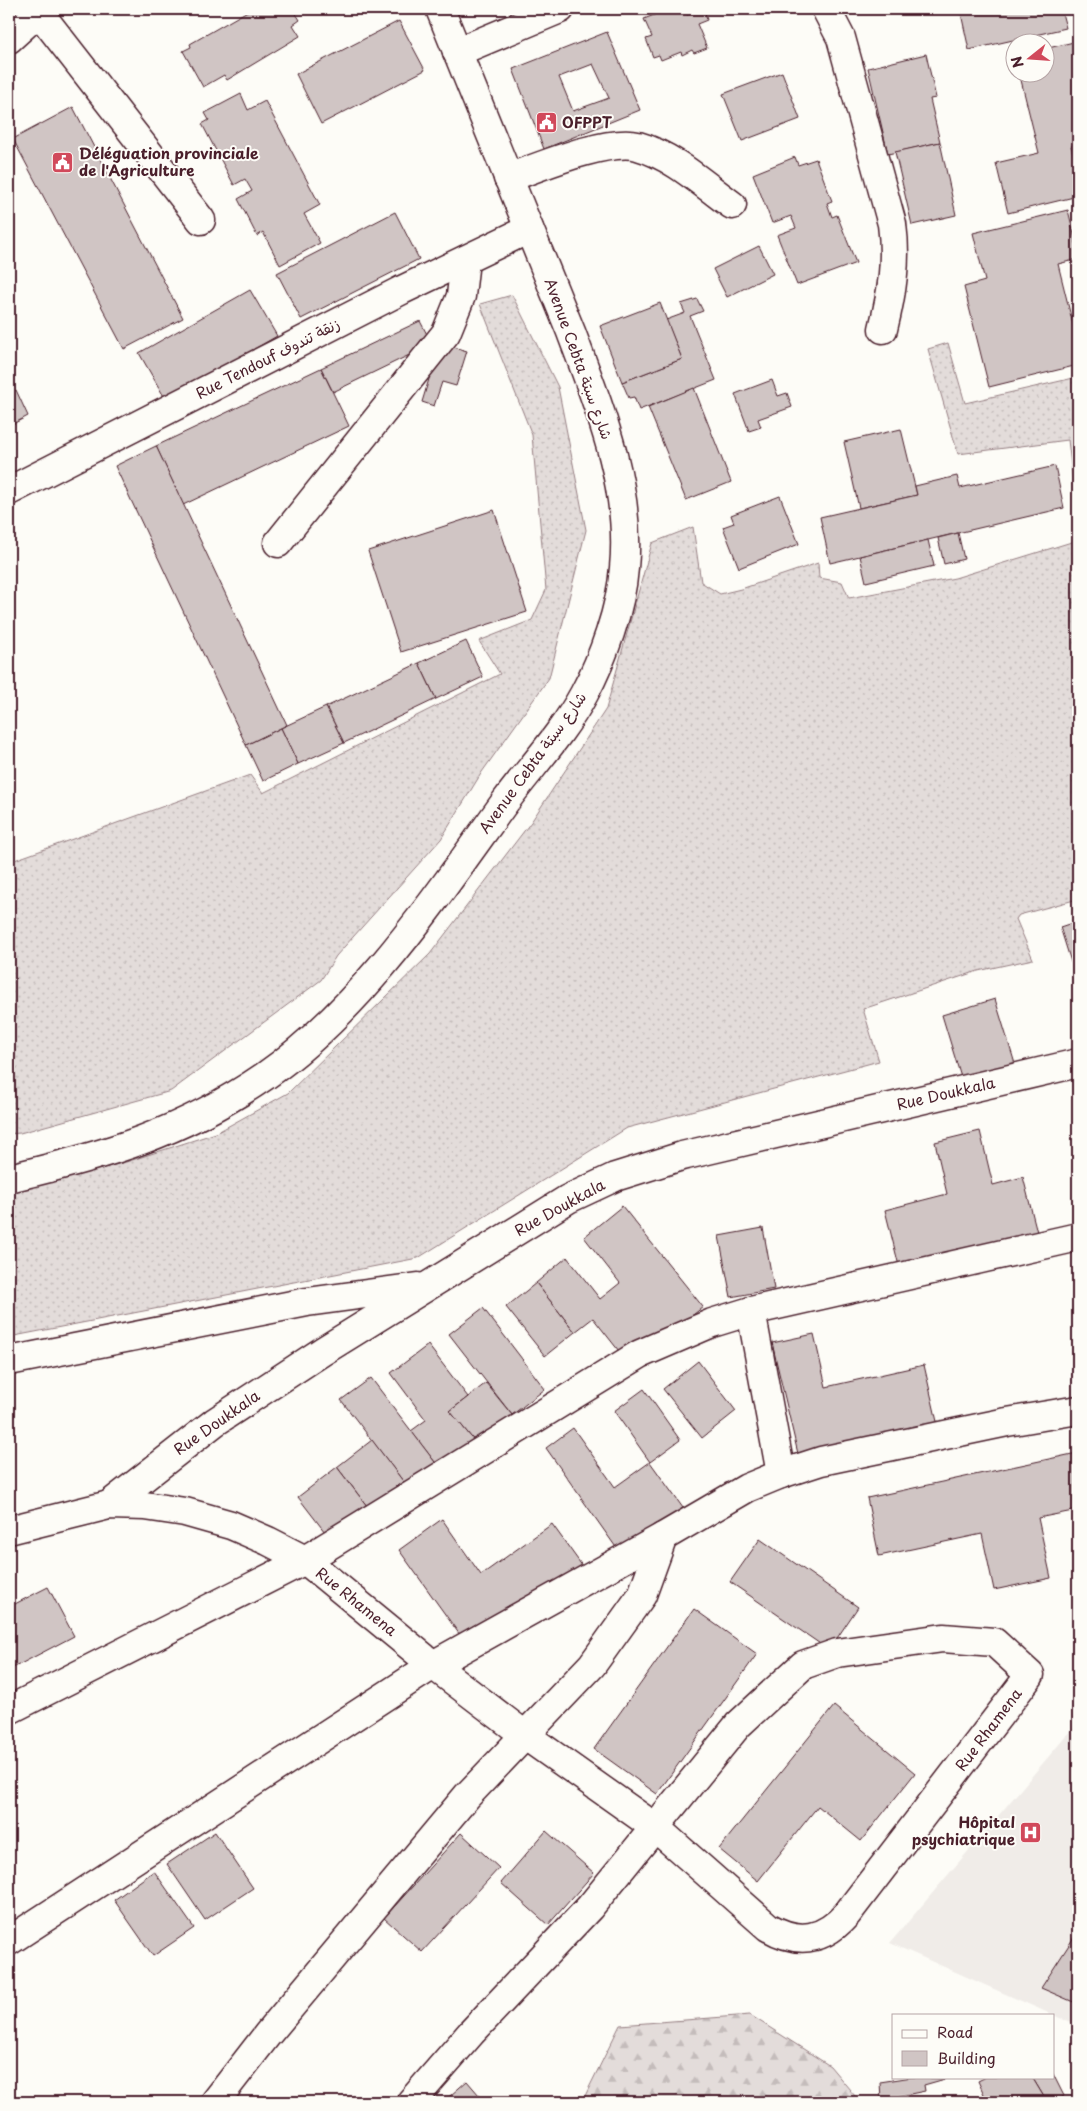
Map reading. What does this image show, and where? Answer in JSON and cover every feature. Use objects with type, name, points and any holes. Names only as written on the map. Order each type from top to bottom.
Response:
[{"type":"street","name":"Avenue Cebta شارع سبتة","points":[[9,1178],[72,1163],[158,1135],[220,1104],[297,1052],[344,1009],[388,959],[539,759],[582,697],[597,668],[618,600],[624,568],[624,519],[619,478],[591,386],[440,9]]},
{"type":"street","points":[[457,52],[560,9]]},
{"type":"street","points":[[826,9],[844,46],[892,224],[895,247],[894,281],[883,329]]},
{"type":"street","points":[[9,39],[40,10],[201,220]]},
{"type":"street","points":[[508,178],[605,146],[637,146],[667,160],[732,205]]},
{"type":"street","name":"Rue Tendouf زنقة تندوف","points":[[9,491],[402,290],[529,229]]},
{"type":"street","points":[[278,543],[446,332],[461,296],[465,260]]},
{"type":"street","name":"Rue Doukkala","points":[[109,1506],[215,1422],[568,1199],[635,1170],[682,1156],[1078,1063]]},
{"type":"street","points":[[9,1710],[305,1560],[640,1354],[712,1323],[751,1311],[1078,1237]]},
{"type":"street","points":[[9,1361],[307,1302],[428,1286]]},
{"type":"street","points":[[751,1311],[781,1474]]},
{"type":"street","points":[[9,1941],[433,1665],[747,1488],[781,1474],[821,1462],[1007,1422],[1078,1410]]},
{"type":"street","name":"Rue Rhamena","points":[[9,1530],[109,1506],[145,1506],[185,1512],[231,1525],[305,1560],[433,1665],[526,1736],[656,1828],[768,1927],[783,1936],[801,1939],[827,1932],[834,1928],[869,1888],[1030,1675],[994,1642],[943,1638],[854,1650],[803,1665],[738,1725],[656,1828]]},
{"type":"street","points":[[215,2102],[267,2035],[467,1796],[592,1665],[636,1604],[650,1574],[662,1537]]},
{"type":"street","points":[[411,2102],[471,2032],[590,1907],[656,1828]]},
{"type":"shaded area","name":"Hôpital psychiatrique","points":[[1078,1722],[1078,2026],[890,1943]]},
{"type":"green space","points":[[512,295],[558,387],[586,530],[549,678],[482,772],[441,839],[336,956],[321,980],[171,1091],[20,1133],[9,1134],[9,862],[250,775],[263,793],[500,674],[479,641],[532,620],[546,590],[532,435],[480,304]]},
{"type":"green space","points":[[948,343],[965,403],[1078,377],[1078,524],[1068,440],[958,454],[928,349]]},
{"type":"green space","points":[[693,527],[701,582],[720,594],[741,589],[818,563],[819,578],[842,582],[849,598],[955,578],[1078,540],[1078,899],[1019,915],[1016,919],[1033,959],[978,971],[863,1009],[879,1061],[627,1128],[418,1258],[9,1337],[9,1193],[126,1162],[216,1133],[288,1093],[430,954],[531,822],[606,709],[652,543]]},
{"type":"green space","points":[[750,2015],[830,2066],[860,2102],[582,2102],[620,2025]]},
{"type":"building","points":[[251,9],[293,9],[300,20],[293,25],[300,36],[227,80],[224,75],[203,87],[183,51],[191,47],[190,44]]},
{"type":"building","points":[[669,9],[684,9],[687,15],[704,9],[707,20],[697,24],[707,48],[694,53],[692,50],[682,55],[681,52],[661,60],[659,55],[653,57],[646,39],[652,37],[644,19]]},
{"type":"building","points":[[960,9],[1061,9],[1066,28],[1048,32],[1004,32],[1004,42],[969,50]]},
{"type":"building","points":[[399,21],[425,70],[321,124],[296,74]]},
{"type":"building","points":[[607,32],[640,110],[544,149],[513,69]],"holes":[[[593,64],[609,98],[573,111],[559,77]]]},
{"type":"building","points":[[1078,41],[1078,145],[1071,146],[1078,175],[1078,196],[1008,213],[996,163],[1039,153],[1021,82],[1054,82],[1054,47]]},
{"type":"building","points":[[926,54],[936,98],[930,99],[940,142],[888,154],[868,68]]},
{"type":"building","points":[[782,72],[800,119],[742,141],[723,94]]},
{"type":"building","points":[[241,94],[248,110],[265,101],[320,205],[304,214],[320,243],[280,265],[263,232],[257,236],[238,199],[252,191],[245,179],[234,185],[202,124],[209,120],[205,113]]},
{"type":"building","points":[[73,107],[183,318],[124,349],[13,139]]},
{"type":"building","points":[[940,142],[956,215],[912,225],[895,152]]},
{"type":"building","points":[[795,157],[798,165],[816,159],[832,201],[827,203],[832,217],[837,215],[856,263],[797,285],[777,235],[796,228],[791,216],[772,223],[753,174]]},
{"type":"building","points":[[1068,210],[1078,251],[1078,259],[1058,264],[1078,345],[1078,365],[989,387],[964,287],[985,281],[973,233]]},
{"type":"building","points":[[395,212],[419,259],[301,319],[277,273]]},
{"type":"building","points":[[759,246],[773,274],[727,297],[713,269]]},
{"type":"building","points":[[250,290],[277,336],[166,400],[139,353]]},
{"type":"building","points":[[697,299],[703,311],[690,316],[716,380],[639,410],[634,397],[629,398],[622,382],[682,359],[666,320],[685,313],[681,304]]},
{"type":"building","points":[[660,303],[682,359],[622,382],[600,326]]},
{"type":"building","points":[[420,321],[432,344],[333,392],[321,368]]},
{"type":"building","points":[[440,343],[467,351],[456,386],[442,382],[434,406],[422,402]]},
{"type":"building","points":[[321,368],[349,426],[183,505],[156,446]]},
{"type":"building","points":[[772,380],[778,396],[787,393],[792,407],[758,419],[761,427],[749,431],[735,394]]},
{"type":"building","points":[[694,388],[731,482],[686,500],[648,407]]},
{"type":"building","points":[[16,390],[28,416],[9,426],[9,394]]},
{"type":"building","points":[[901,429],[917,495],[859,508],[844,442]]},
{"type":"building","points":[[156,446],[287,725],[246,745],[115,466]]},
{"type":"building","points":[[1055,466],[1064,508],[830,563],[820,517],[917,495],[915,486],[957,476],[960,488]]},
{"type":"building","points":[[780,496],[799,544],[739,568],[723,527],[734,523],[731,515]]},
{"type":"building","points":[[494,510],[527,612],[401,652],[368,551]]},
{"type":"building","points":[[958,533],[964,559],[944,564],[938,538]]},
{"type":"building","points":[[928,540],[934,566],[866,582],[860,556]]},
{"type":"building","points":[[466,641],[483,677],[436,699],[419,663]]},
{"type":"building","points":[[419,663],[436,699],[344,743],[326,707]]},
{"type":"building","points":[[326,707],[344,743],[298,764],[281,728]]},
{"type":"building","points":[[281,728],[298,764],[263,781],[246,745]]},
{"type":"building","points":[[1078,921],[1078,984],[1060,927]]},
{"type":"building","points":[[995,999],[1016,1067],[963,1084],[942,1015]]},
{"type":"building","points":[[980,1131],[993,1185],[1023,1177],[1038,1236],[900,1270],[885,1210],[947,1194],[935,1142]]},
{"type":"building","points":[[622,1206],[703,1307],[630,1365],[593,1318],[575,1332],[536,1283],[567,1257],[600,1299],[620,1283],[584,1237]]},
{"type":"building","points":[[763,1228],[774,1289],[731,1297],[719,1236]]},
{"type":"building","points":[[536,1283],[575,1332],[545,1356],[506,1307]]},
{"type":"building","points":[[483,1308],[545,1389],[512,1415],[449,1334]]},
{"type":"building","points":[[814,1334],[826,1387],[924,1365],[938,1426],[799,1458],[772,1343]]},
{"type":"building","points":[[428,1345],[468,1397],[450,1411],[476,1443],[441,1470],[411,1431],[426,1420],[391,1373]]},
{"type":"building","points":[[698,1361],[736,1411],[702,1438],[663,1389]]},
{"type":"building","points":[[371,1378],[441,1470],[412,1493],[341,1400]]},
{"type":"building","points":[[486,1383],[512,1415],[476,1443],[450,1411]]},
{"type":"building","points":[[644,1389],[680,1440],[650,1462],[614,1411]]},
{"type":"building","points":[[573,1428],[615,1487],[650,1462],[683,1508],[620,1553],[546,1448]]},
{"type":"building","points":[[372,1440],[412,1493],[377,1519],[337,1467]]},
{"type":"building","points":[[1077,1453],[1078,1510],[1038,1518],[1051,1578],[994,1590],[982,1534],[879,1556],[867,1498]]},
{"type":"building","points":[[337,1467],[377,1519],[338,1549],[298,1497]]},
{"type":"building","points":[[442,1519],[481,1575],[552,1524],[583,1567],[470,1649],[399,1550]]},
{"type":"building","points":[[760,1539],[858,1607],[829,1650],[730,1582]]},
{"type":"building","points":[[48,1587],[74,1636],[9,1670],[9,1607]]},
{"type":"building","points":[[694,1609],[757,1654],[657,1794],[594,1749]]},
{"type":"building","points":[[834,1706],[915,1773],[861,1841],[818,1806],[758,1881],[719,1849]]},
{"type":"building","points":[[546,1831],[594,1873],[548,1925],[501,1883]]},
{"type":"building","points":[[215,1832],[253,1888],[205,1920],[167,1864]]},
{"type":"building","points":[[461,1833],[499,1868],[422,1952],[384,1918]]},
{"type":"building","points":[[154,1871],[194,1928],[153,1956],[114,1900]]},
{"type":"building","points":[[1078,1931],[1078,2004],[1041,1988]]},
{"type":"building","points":[[1054,2076],[1064,2096],[1053,2102],[1047,2102],[1033,2078],[1054,2078]]},
{"type":"building","points":[[906,2078],[945,2079],[924,2085],[925,2091],[881,2100],[880,2082]]},
{"type":"building","points":[[984,2078],[1033,2078],[1047,2102],[993,2102],[991,2098],[987,2101],[978,2081]]},
{"type":"building","points":[[467,2081],[485,2102],[443,2102]]},
{"type":"place","name":"OFPPT","points":[[546,123]]},
{"type":"place","name":"Déléguation provinciale de l'Agriculture","points":[[63,163]]},
{"type":"place","name":"Hôpital psychiatrique","points":[[1031,1832]]}]
